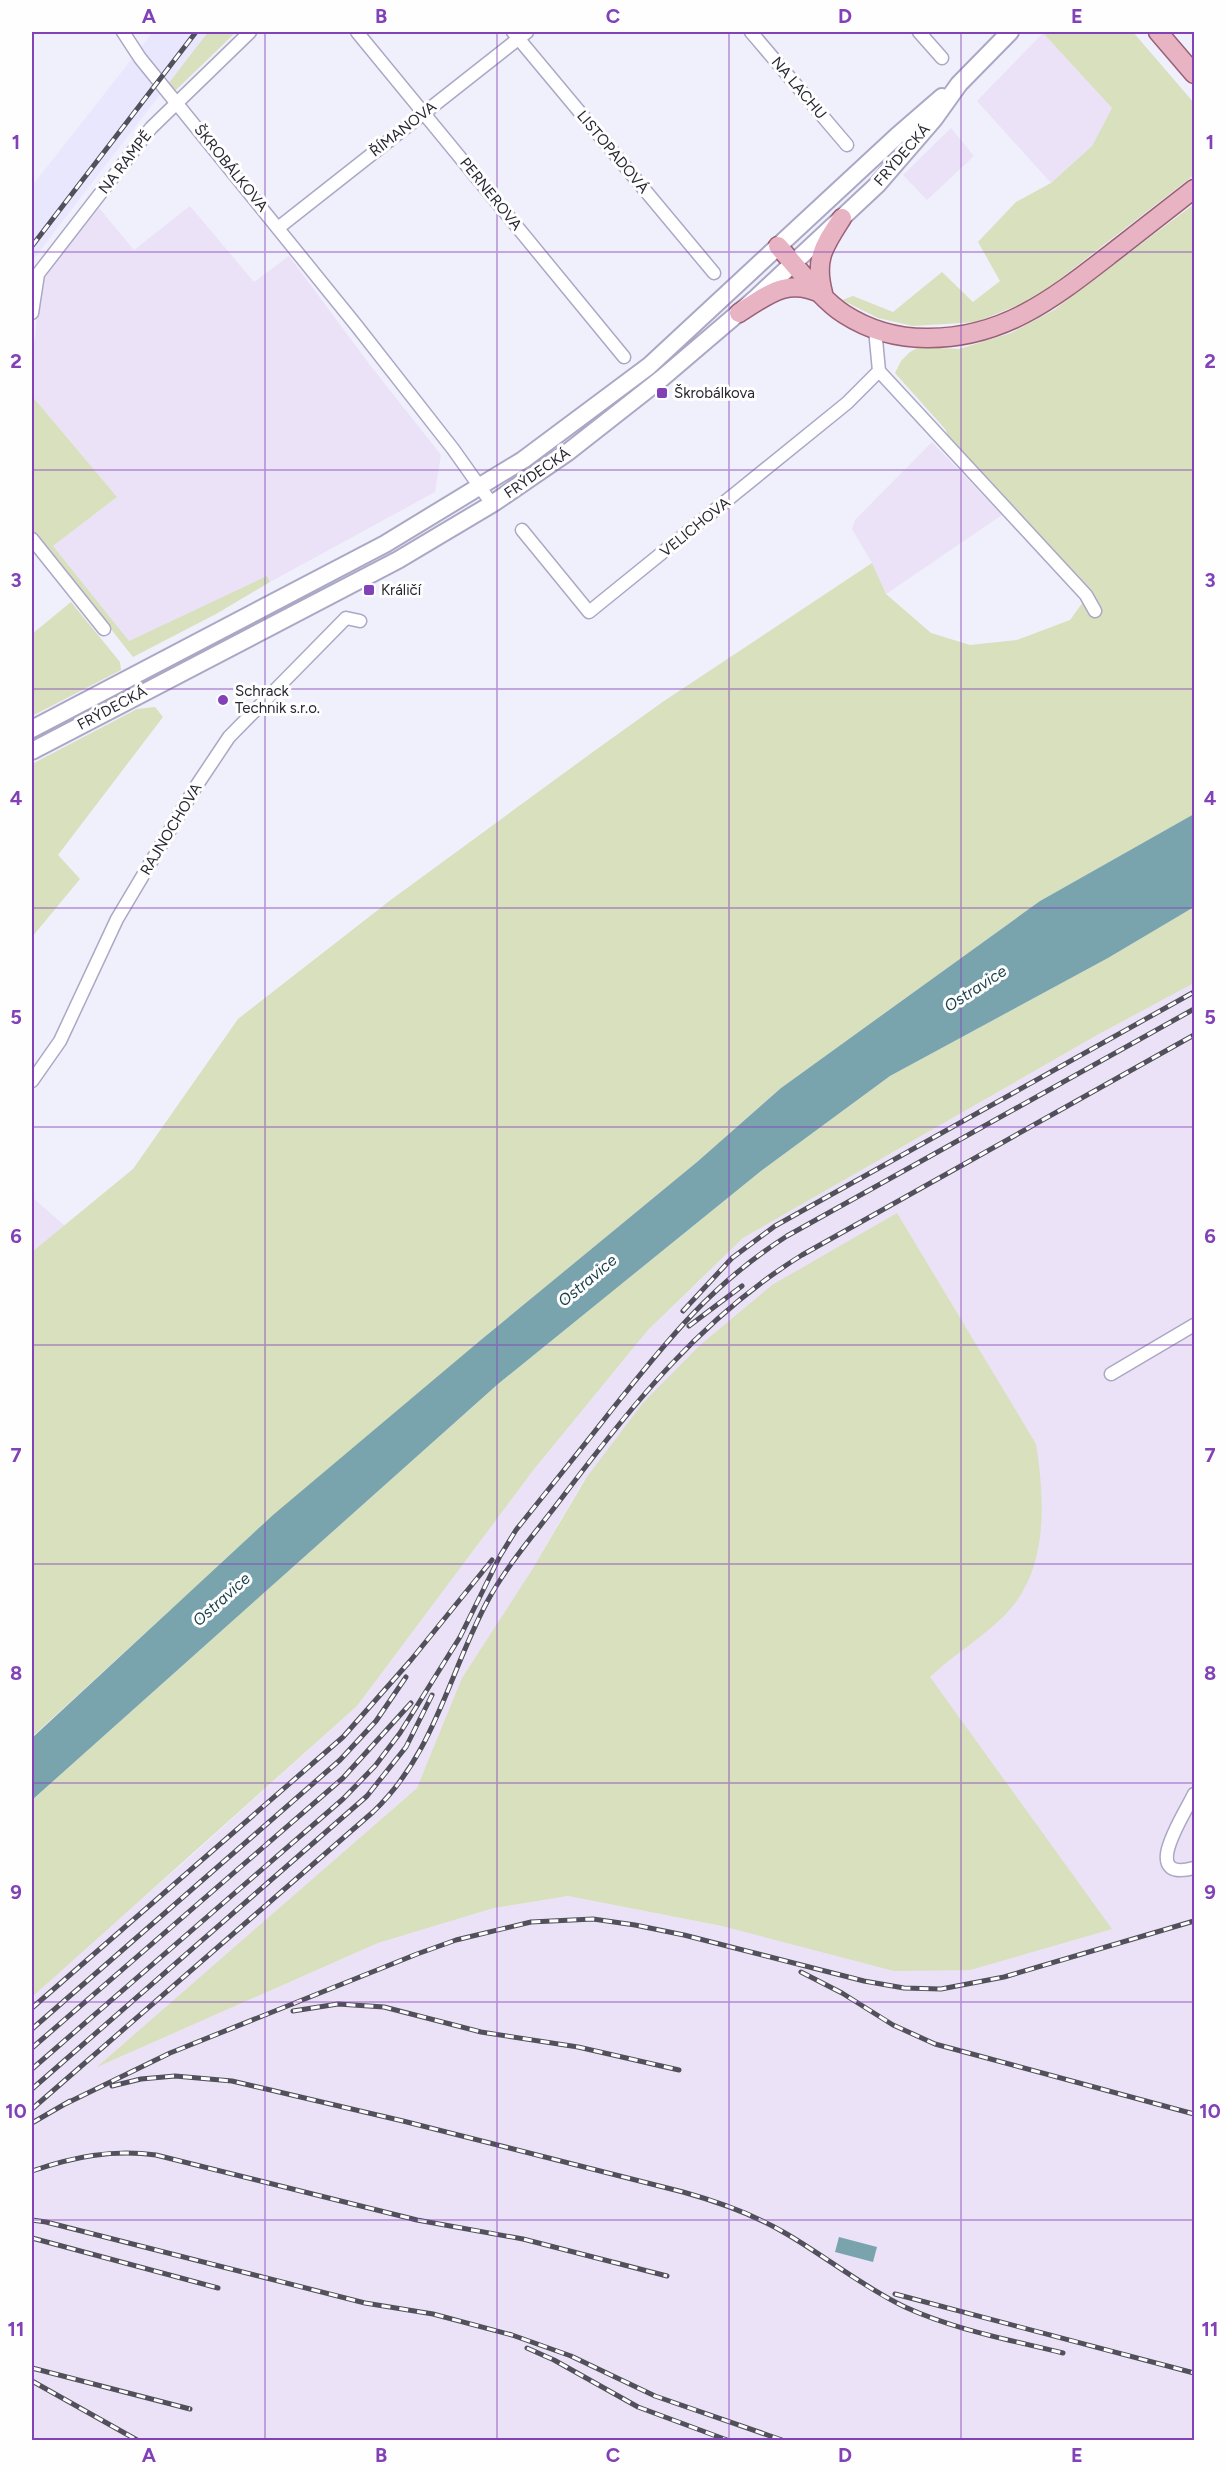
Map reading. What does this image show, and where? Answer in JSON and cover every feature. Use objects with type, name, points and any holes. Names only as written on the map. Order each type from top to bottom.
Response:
[{"type":"main road","name":"FRÝDECKÁ","points":[[32,729],[386,544],[480,487],[557,436],[648,366],[925,111],[959,84],[1010,32]]},
{"type":"main road","points":[[1158,32],[1194,74]]},
{"type":"main road","name":"FRÝDECKÁ","points":[[32,751],[398,560],[492,504],[568,452],[739,313],[794,264],[877,185],[934,118],[959,84]]},
{"type":"main road","points":[[778,246],[844,314],[875,329],[900,336],[943,338],[978,333],[1008,323],[1063,290],[1194,189]]},
{"type":"main road","points":[[823,294],[818,276],[819,258],[842,218]]},
{"type":"main road","points":[[739,313],[775,290],[790,286],[810,288],[823,294]]},
{"type":"street","name":"ŠKROBÁLKOVA","points":[[123,32],[140,58],[278,228],[492,504]]},
{"type":"street","name":"NA RAMPĚ","points":[[32,314],[38,274],[151,128],[250,32]]},
{"type":"street","name":"PERNEROVA","points":[[357,32],[624,357]]},
{"type":"street","name":"NA LACHU","points":[[751,32],[847,145]]},
{"type":"street","points":[[920,32],[942,58]]},
{"type":"street","name":"ŘÍMANOVA","points":[[278,228],[520,34]]},
{"type":"street","name":"LISTOPADOVÁ","points":[[520,34],[714,273]]},
{"type":"street","points":[[875,329],[879,370],[1086,595],[1095,611]]},
{"type":"street","name":"VELICHOVA","points":[[522,530],[589,612],[847,403],[879,370]]},
{"type":"street","points":[[32,539],[104,629]]},
{"type":"street","name":"RAJNOCHOVA","points":[[32,1081],[60,1041],[117,919],[195,788],[230,737],[346,618],[360,621]]},
{"type":"street","points":[[1111,1374],[1194,1325]]},
{"type":"street","points":[[1194,1794],[1173,1833],[1167,1856],[1174,1870],[1183,1871],[1194,1868]]},
{"type":"shaded area","points":[[153,32],[208,32],[32,261],[32,186]]},
{"type":"shaded area","points":[[1043,33],[1112,108],[1092,146],[1051,183],[977,101]]},
{"type":"shaded area","points":[[951,128],[974,156],[927,200],[903,175]]},
{"type":"shaded area","points":[[190,206],[254,282],[289,256],[441,455],[435,492],[270,582],[266,577],[129,641],[53,546],[117,497],[32,396],[32,344],[35,339],[40,282],[99,208],[134,250]]},
{"type":"shaded area","points":[[932,442],[1002,515],[886,594],[872,563],[852,529],[855,520]]},
{"type":"shaded area","points":[[1194,983],[1194,2440],[32,2440],[32,1994],[190,1857],[357,1706],[535,1468],[648,1330],[743,1238],[1099,1034]],"holes":[[[585,1478],[722,1926],[568,1896],[494,1908],[378,1943],[99,2066],[417,1788],[530,1573]]]},
{"type":"shaded area","points":[[32,1197],[65,1226],[32,1252]]},
{"type":"green space","points":[[208,32],[236,32],[175,91],[168,84]]},
{"type":"green space","points":[[1044,32],[1133,32],[1194,103],[1194,175],[1034,299],[976,322],[913,326],[878,318],[842,300],[853,296],[893,312],[942,272],[973,302],[1000,281],[978,242],[1016,202],[1051,183],[1092,146],[1112,108]]},
{"type":"green space","points":[[1194,204],[1194,814],[1040,901],[781,1088],[697,1162],[482,1339],[179,1602],[32,1737],[32,1252],[133,1169],[238,1019],[392,899],[597,749],[664,701],[872,563],[886,594],[931,633],[970,645],[1017,640],[1070,620],[1091,591],[948,438],[946,430],[895,373],[901,361],[919,347],[959,349],[1011,333],[1054,310]]},
{"type":"green space","points":[[32,396],[117,497],[53,546],[129,641],[267,576],[270,582],[216,614],[133,657],[32,529]]},
{"type":"green space","points":[[71,602],[120,662],[121,670],[32,716],[32,634]]},
{"type":"green space","points":[[155,707],[163,717],[58,855],[80,879],[32,937],[32,764],[137,709]]},
{"type":"green space","points":[[1194,907],[1194,983],[1099,1034],[743,1238],[648,1330],[535,1468],[357,1706],[32,1997],[32,1800],[498,1384],[761,1171],[890,1076],[1108,958]]},
{"type":"green space","points":[[897,1213],[1036,1444],[1041,1488],[1042,1511],[1037,1556],[1030,1577],[1019,1597],[1005,1615],[930,1677],[1112,1929],[970,1970],[894,1971],[722,1926],[568,1896],[494,1908],[378,1943],[97,2067],[417,1788],[462,1678],[530,1573],[586,1478],[643,1403],[699,1346],[772,1285]]},
{"type":"water","name":"Ostravice","points":[[1194,814],[1194,907],[1108,958],[890,1076],[761,1171],[498,1384],[32,1800],[32,1738],[273,1515],[697,1162],[781,1088],[1040,901]]},
{"type":"water","points":[[839,2237],[877,2247],[873,2262],[835,2252]]},
{"type":"railway","points":[[32,246],[196,32]]},
{"type":"railway","points":[[683,1311],[732,1258],[775,1226],[1194,992]]},
{"type":"railway","points":[[32,2069],[343,1799],[375,1766],[400,1733],[460,1637],[500,1556],[516,1530],[670,1338],[735,1274],[787,1236],[1194,1009]]},
{"type":"railway","points":[[32,2109],[373,1812],[394,1789],[426,1739],[473,1630],[503,1575],[614,1430],[670,1365],[700,1335],[766,1279],[802,1255],[1194,1035]]},
{"type":"railway","points":[[689,1326],[742,1286]]},
{"type":"railway","points":[[32,2008],[343,1737],[411,1660],[492,1560]]},
{"type":"railway","points":[[32,2029],[340,1760],[376,1721],[406,1677]]},
{"type":"railway","points":[[32,2089],[367,1796],[406,1747],[432,1695]]},
{"type":"railway","points":[[32,2048],[343,1778],[411,1703]]},
{"type":"railway","points":[[63,2105],[170,2053],[417,1954],[456,1940],[531,1922],[593,1919],[635,1925],[684,1935],[864,1981],[904,1988],[941,1989],[1004,1977],[1194,1921]]},
{"type":"railway","points":[[801,1972],[842,1993],[893,2025],[935,2044],[1194,2114]]},
{"type":"railway","points":[[293,2011],[338,2004],[384,2007],[481,2032],[578,2047],[679,2070]]},
{"type":"railway","points":[[112,2086],[141,2079],[175,2076],[232,2081],[403,2121],[683,2192],[736,2209],[773,2226],[905,2307],[963,2328],[1063,2353]]},
{"type":"railway","points":[[32,2123],[70,2101]]},
{"type":"railway","points":[[32,2171],[93,2155],[124,2153],[156,2155],[417,2220],[523,2239],[667,2276]]},
{"type":"railway","points":[[32,2220],[365,2303],[433,2314],[512,2335],[571,2356],[655,2396],[782,2440]]},
{"type":"railway","points":[[32,2238],[218,2288]]},
{"type":"railway","points":[[895,2294],[1194,2373]]},
{"type":"railway","points":[[527,2348],[554,2360],[638,2407],[727,2440]]},
{"type":"railway","points":[[32,2368],[190,2409]]},
{"type":"railway","points":[[32,2381],[137,2440]]},
{"type":"place","name":"Škrobálkova","points":[[662,393]]},
{"type":"place","name":"Králičí","points":[[369,590]]},
{"type":"place","name":"Schrack Technik s.r.o.","points":[[223,700]]}]
